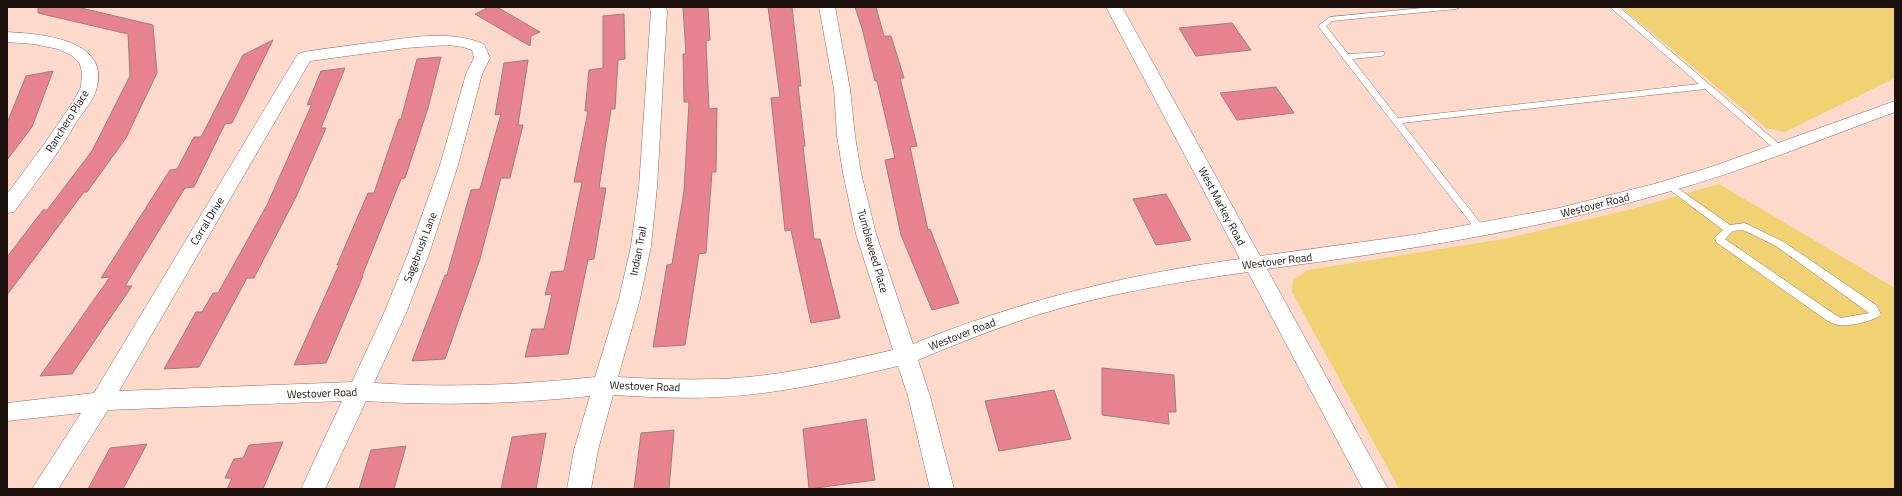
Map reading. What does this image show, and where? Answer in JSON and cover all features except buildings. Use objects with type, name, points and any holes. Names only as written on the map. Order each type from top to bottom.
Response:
[{"type":"street","name":"Indian Trail","points":[[579,489],[590,433],[626,311],[640,247],[649,190],[652,140],[652,88],[659,11],[657,7]]},
{"type":"street","name":"Tumbleweed Place","points":[[827,7],[842,89],[846,136],[852,173],[864,227],[880,280],[907,355],[919,396],[942,489]]},
{"type":"street","name":"West Markey Road","points":[[1114,7],[1376,489]]},
{"type":"street","name":"Ranchero Place","points":[[7,37],[35,38],[69,47],[80,53],[87,62],[91,73],[89,86],[84,97],[56,141],[7,207]]},
{"type":"street","name":"Sagebrush Lane","points":[[313,489],[336,436],[359,392],[422,245],[444,185],[474,74],[480,66],[482,58],[480,51],[474,45],[465,41],[452,39],[426,41]]},
{"type":"street","name":"Corral Drive","points":[[44,489],[101,401],[304,56],[426,41]]},
{"type":"street","name":"Westover Road","points":[[7,412],[101,401],[359,392],[418,395],[479,395],[557,390],[604,385],[656,388],[719,388],[772,383],[824,375],[907,355],[971,329],[1035,308],[1099,291],[1162,277],[1413,242],[1559,214],[1669,185],[1780,149],[1895,106]]},
{"type":"lane","points":[[1456,7],[1330,19],[1322,26],[1480,229]]},
{"type":"lane","points":[[1614,7],[1780,149]]},
{"type":"lane","points":[[1347,57],[1381,54]]},
{"type":"lane","points":[[1397,121],[1707,86]]},
{"type":"lane","points":[[1669,185],[1728,229],[1744,226],[1780,244],[1872,308],[1876,314],[1870,317],[1840,322],[1830,317],[1720,240],[1720,237],[1728,232],[1728,229]]},
{"type":"shaded area","points":[[1621,7],[1895,7],[1895,78],[1785,132],[1766,128]]},
{"type":"shaded area","points":[[1719,184],[1895,288],[1895,489],[1399,489],[1292,292],[1293,280],[1308,270],[1504,239],[1632,209]]}]
